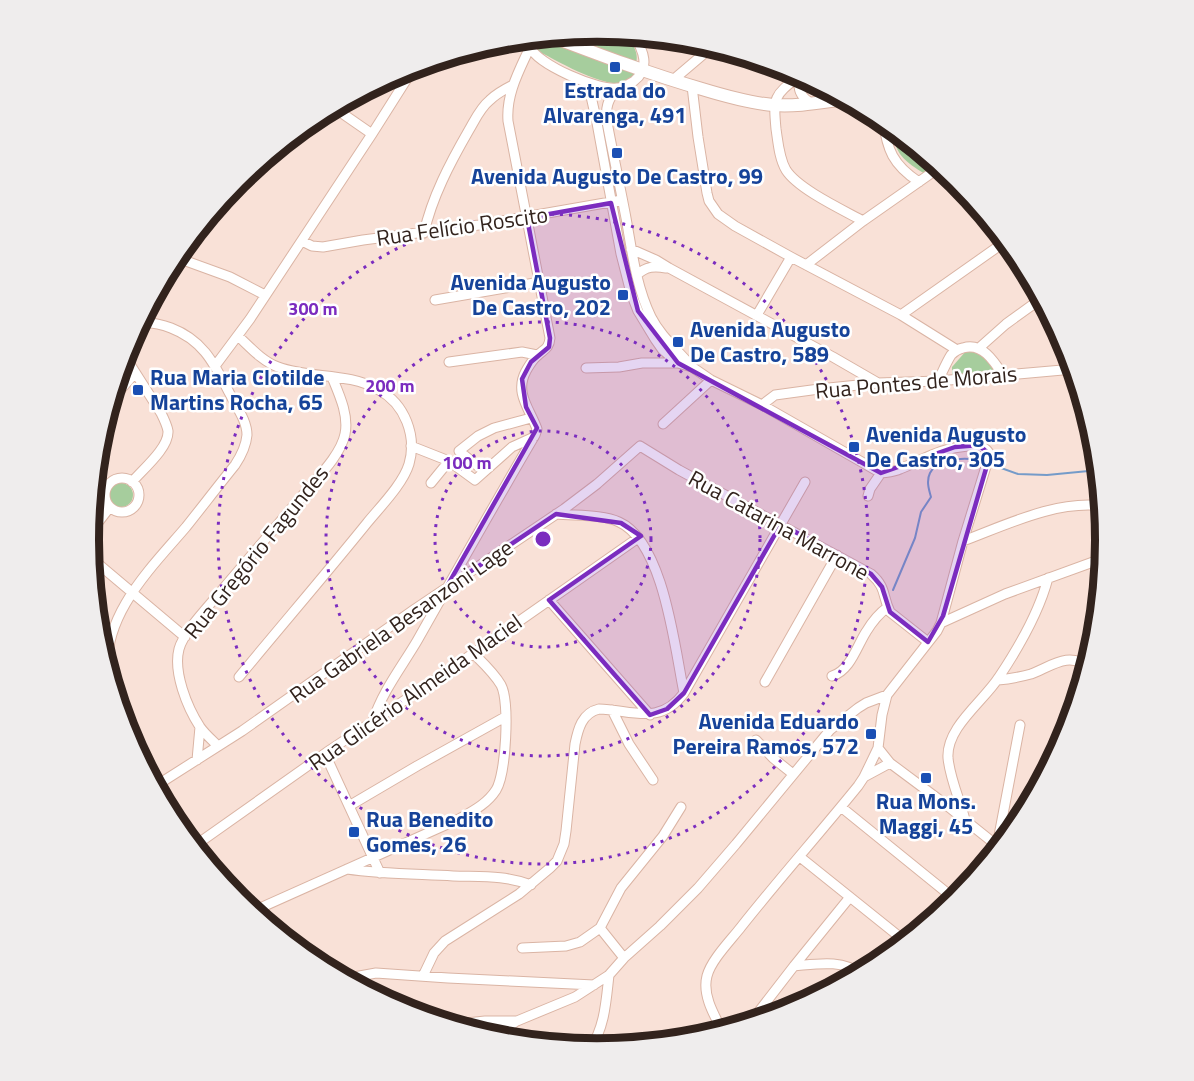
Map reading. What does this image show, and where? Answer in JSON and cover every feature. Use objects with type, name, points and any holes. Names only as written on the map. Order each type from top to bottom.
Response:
[{"type":"main road","points":[[569,43],[673,80],[735,98],[774,105],[832,101]]},
{"type":"street","points":[[531,46],[534,53],[553,66],[588,83],[616,89],[633,82],[644,70],[645,64],[638,44]]},
{"type":"street","points":[[372,721],[381,699],[535,433],[526,407],[521,386],[522,379],[531,362],[547,349],[550,338],[507,109],[513,85],[529,47]]},
{"type":"street","points":[[673,80],[703,54]]},
{"type":"street","points":[[215,366],[302,241],[406,80]]},
{"type":"street","points":[[792,82],[780,92],[774,105],[780,155],[786,170],[802,186],[863,221]]},
{"type":"street","points":[[588,83],[602,123],[622,200],[644,302],[657,327],[692,368]]},
{"type":"street","points":[[424,233],[430,210],[449,166],[474,120],[489,100],[513,85]]},
{"type":"street","points":[[799,85],[801,96],[812,104]]},
{"type":"street","points":[[692,86],[706,194],[718,214],[791,257],[901,315],[957,350]]},
{"type":"street","points":[[616,89],[609,97],[602,123],[611,202],[621,254],[638,311],[662,349],[678,363]]},
{"type":"street","points":[[342,113],[372,134]]},
{"type":"street","points":[[887,135],[889,149],[894,159],[918,182]]},
{"type":"street","points":[[806,265],[932,172]]},
{"type":"street","name":"Rua Felício Roscito","points":[[302,241],[312,246],[323,247],[527,218],[622,200]]},
{"type":"street","points":[[901,315],[999,246]]},
{"type":"street","points":[[631,249],[758,315],[878,383]]},
{"type":"street","points":[[758,315],[791,257]]},
{"type":"street","points":[[185,261],[230,277],[265,296]]},
{"type":"street","points":[[637,275],[648,268],[669,268]]},
{"type":"street","points":[[435,300],[540,282]]},
{"type":"street","points":[[979,348],[1006,324],[1035,303]]},
{"type":"street","points":[[110,646],[115,625],[132,592],[242,454],[247,434],[246,426],[206,353],[195,341],[183,333],[163,325],[148,323]]},
{"type":"street","points":[[238,336],[279,368],[362,383],[379,389],[400,408],[410,429],[411,447],[406,473],[393,491],[239,677]]},
{"type":"street","points":[[938,381],[951,355],[957,350],[968,347],[979,348],[990,357],[1003,375]]},
{"type":"street","points":[[449,362],[522,352],[537,355]]},
{"type":"street","points":[[586,368],[619,367],[642,363],[678,363],[762,405],[881,473],[901,469],[940,450],[955,447],[978,446],[985,448],[990,455],[963,541],[941,623],[887,695],[878,748],[864,777],[716,959],[708,973],[706,983],[709,999],[719,1024]]},
{"type":"street","points":[[130,365],[161,413],[168,432],[163,445],[132,482]]},
{"type":"street","name":"Rua Pontes de Morais","points":[[762,405],[775,395],[819,389],[1065,370]]},
{"type":"street","points":[[123,387],[135,373]]},
{"type":"street","name":"Rua Gregório Fagundes","points":[[218,746],[200,728],[185,697],[179,673],[179,648],[184,637],[202,614],[337,453],[346,432],[346,419],[332,377]]},
{"type":"street","points":[[663,424],[711,380]]},
{"type":"street","points":[[484,471],[459,451],[478,436],[494,428],[531,418]]},
{"type":"street","points":[[411,447],[449,461],[475,480],[512,447],[535,433]]},
{"type":"street","name":"Rua Gabriela Besanzoni Lage","points":[[161,783],[286,701],[556,514],[597,484],[640,446]]},
{"type":"street","name":"Rua Catarina Marrone","points":[[640,446],[679,470],[871,574],[879,581],[891,612],[928,642]]},
{"type":"street","points":[[430,483],[449,461]]},
{"type":"street","points":[[868,496],[868,492],[881,473]]},
{"type":"street","points":[[125,479],[132,482],[139,493],[134,506],[122,512],[110,507],[105,494],[111,482],[125,479]]},
{"type":"street","points":[[423,976],[434,954],[445,941],[531,885],[556,861],[564,844],[573,756],[578,730],[583,720],[588,714],[599,709],[650,715],[668,709],[677,702],[805,482]]},
{"type":"street","points":[[963,541],[1055,508],[1094,506]]},
{"type":"street","points":[[99,521],[110,507]]},
{"type":"street","points":[[556,514],[611,519],[630,529],[638,538],[654,567],[666,600],[684,693]]},
{"type":"street","name":"Rua Glicério Almeida Maciel","points":[[200,842],[638,538]]},
{"type":"street","points":[[765,682],[837,555]]},
{"type":"street","points":[[941,623],[1005,594],[1095,561]]},
{"type":"street","points":[[100,565],[184,637]]},
{"type":"street","points":[[965,820],[948,757],[954,733],[998,680],[1031,622],[1048,578]]},
{"type":"street","points":[[549,600],[650,715]]},
{"type":"street","points":[[832,676],[846,665],[873,620],[888,607]]},
{"type":"street","points":[[260,908],[459,819],[475,811],[494,793],[500,784],[502,775],[506,717],[504,694],[493,673],[473,653]]},
{"type":"street","points":[[998,680],[1030,674],[1063,660],[1071,659],[1081,663]]},
{"type":"street","points":[[504,1030],[517,1021],[575,997],[609,975],[704,882],[839,722],[866,703],[887,695]]},
{"type":"street","points":[[612,710],[629,744],[653,780]]},
{"type":"street","points":[[349,806],[506,717]]},
{"type":"street","points":[[1001,832],[1020,725]]},
{"type":"street","points":[[197,760],[200,728]]},
{"type":"street","points":[[756,740],[793,774]]},
{"type":"street","points":[[878,748],[890,763],[993,843]]},
{"type":"street","points":[[325,754],[380,873]]},
{"type":"street","points":[[864,777],[890,763]]},
{"type":"street","points":[[945,804],[955,788]]},
{"type":"street","points":[[522,948],[566,946],[580,942],[600,928],[621,888],[663,836],[681,807]]},
{"type":"street","points":[[841,807],[948,894]]},
{"type":"street","points":[[800,856],[899,937]]},
{"type":"street","points":[[347,869],[380,873],[498,877],[531,885]]},
{"type":"street","points":[[758,1013],[850,897]]},
{"type":"street","points":[[600,928],[624,958]]},
{"type":"street","points":[[794,966],[838,964],[852,968]]},
{"type":"street","points":[[356,977],[375,973],[594,985]]},
{"type":"street","points":[[595,1039],[602,1026],[609,975]]},
{"type":"street","points":[[469,1022],[517,1021]]},
{"type":"highlighted area","points":[[611,203],[638,311],[678,363],[881,473],[955,447],[979,445],[990,455],[943,616],[928,642],[890,612],[882,587],[871,574],[781,524],[684,693],[667,709],[650,715],[549,600],[641,536],[621,523],[556,514],[446,588],[537,428],[526,407],[522,379],[531,362],[549,347],[550,338],[527,218]]},
{"type":"green space","points":[[564,43],[632,43],[637,55],[633,78],[611,83],[590,77],[534,47]]},
{"type":"green space","points":[[895,141],[930,170],[925,174],[907,161]]},
{"type":"green space","points":[[966,351],[983,354],[994,370],[952,375],[952,367]]},
{"type":"green space","points":[[121,483],[130,486],[133,495],[130,504],[121,507],[112,504],[109,495],[112,486]]},
{"type":"waterway","points":[[893,590],[915,538],[921,512],[931,497],[928,485],[930,473],[937,466],[948,461],[970,459],[985,463]]},
{"type":"waterway","points":[[990,464],[1018,474],[1047,475],[1090,471]]},
{"type":"place","name":"Estrada do Alvarenga, 491","points":[[615,67]]},
{"type":"place","name":"Avenida Augusto De Castro, 99","points":[[617,153]]},
{"type":"place","name":"Avenida Augusto De Castro, 202","points":[[623,295]]},
{"type":"place","name":"Avenida Augusto De Castro, 589","points":[[678,342]]},
{"type":"place","name":"Rua Maria Clotilde Martins Rocha, 65","points":[[138,390]]},
{"type":"place","name":"Avenida Augusto De Castro, 305","points":[[854,447]]},
{"type":"place","name":"Avenida Eduardo Pereira Ramos, 572","points":[[871,734]]},
{"type":"place","name":"Rua Mons. Maggi, 45","points":[[926,778]]},
{"type":"place","name":"Rua Benedito Gomes, 26","points":[[354,832]]}]
